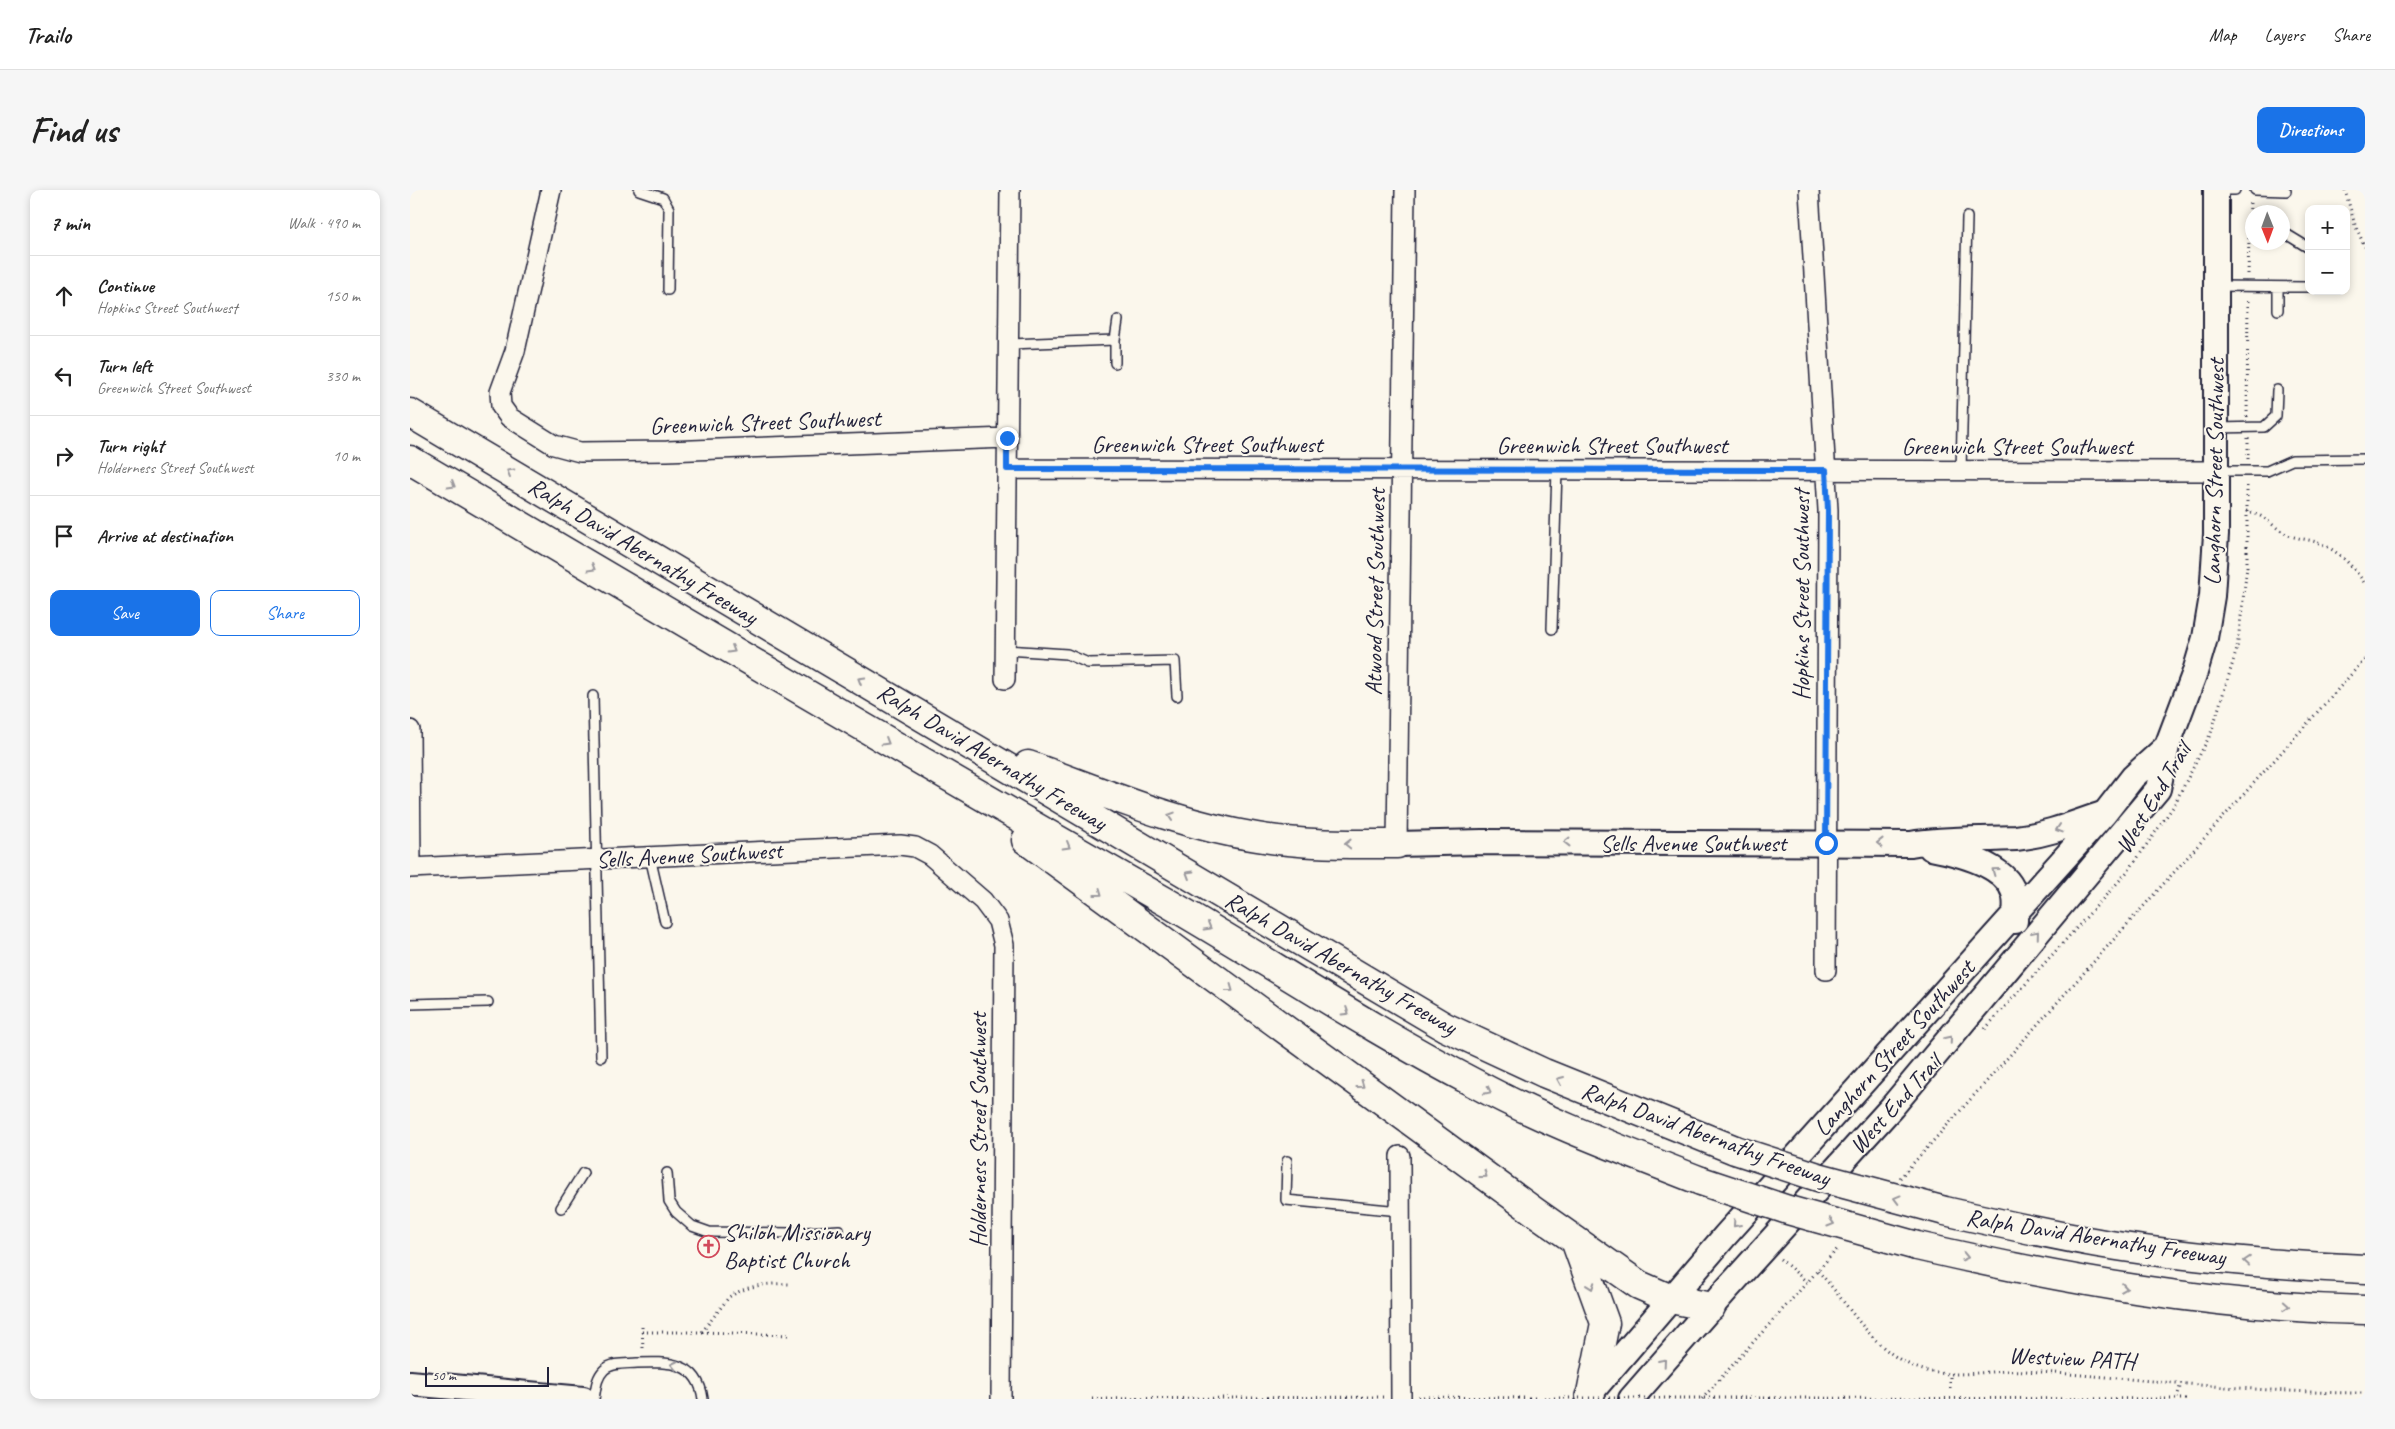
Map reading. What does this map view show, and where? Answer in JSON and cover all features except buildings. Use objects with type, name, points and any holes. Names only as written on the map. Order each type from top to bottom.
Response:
[{"type":"highway","name":"Ralph David Abernathy Freeway","points":[[410,413],[1445,1027],[1553,1077],[1736,1150],[1818,1177],[1944,1211],[2042,1232],[2156,1251],[2290,1266],[2365,1269]]},
{"type":"highway","name":"Ralph David Abernathy Freeway","points":[[410,460],[918,761],[1211,928],[1365,1023],[1476,1084],[1549,1121],[1701,1181],[1788,1210],[1917,1246],[2007,1267],[2096,1284],[2169,1294],[2271,1305],[2365,1310]]},
{"type":"highway","points":[[962,740],[1151,810],[1210,827],[1255,837],[1301,843],[1397,844]]},
{"type":"highway","points":[[918,761],[1575,1240],[1640,1285],[1671,1299],[1711,1307]]},
{"type":"highway","points":[[1575,1240],[1605,1323],[1588,1396]]},
{"type":"street","name":"Greenwich Street Southwest","points":[[551,190],[517,341],[500,392],[501,406],[509,417],[554,445],[580,452],[667,451],[1007,438]]},
{"type":"street","points":[[1005,679],[1010,190]]},
{"type":"street","name":"Atwood Street Southwest","points":[[1397,844],[1406,190]]},
{"type":"street","name":"Hopkins Street Southwest","points":[[1809,190],[1828,510],[1826,970]]},
{"type":"street","name":"Langhorn Street Southwest","points":[[1631,1399],[1892,1106],[2158,789],[2167,746],[2195,672],[2206,630],[2212,596],[2216,534],[2216,190]]},
{"type":"street","name":"Greenwich Street Southwest","points":[[1007,469],[2216,471]]},
{"type":"street","points":[[410,730],[410,868]]},
{"type":"street","name":"Langhorn Street Southwest","points":[[1588,1396],[1732,1228],[2105,813],[2133,777],[2167,746]]},
{"type":"street","name":"Sells Avenue Southwest","points":[[1397,844],[1482,842],[1911,844],[1935,840],[2016,838],[2054,832],[2105,813]]},
{"type":"street","points":[[1911,844],[1978,860],[2000,874],[2014,893],[2016,912],[2014,940],[2005,972]]},
{"type":"street","name":"Sells Avenue Southwest","points":[[410,868],[900,845],[915,848],[930,855],[957,878]]},
{"type":"street","name":"Holderness Street Southwest","points":[[957,878],[983,900],[998,921],[1004,945],[1001,1399]]},
{"type":"street","points":[[1400,1156],[1402,1398]]},
{"type":"street","points":[[410,1383],[583,1399]]},
{"type":"lane","points":[[639,190],[663,198],[669,209],[668,290]]},
{"type":"lane","points":[[2216,190],[2235,190]]},
{"type":"lane","points":[[2255,190],[2286,191]]},
{"type":"lane","points":[[1961,471],[1966,217]]},
{"type":"lane","points":[[2290,236],[2305,246]]},
{"type":"lane","points":[[2216,286],[2305,288]]},
{"type":"lane","points":[[2278,287],[2278,310]]},
{"type":"lane","points":[[1115,363],[1115,340],[1118,320]]},
{"type":"lane","points":[[1008,344],[1115,340]]},
{"type":"lane","points":[[2216,428],[2264,427],[2276,416],[2277,390]]},
{"type":"lane","points":[[2216,471],[2267,471],[2292,460],[2365,458]]},
{"type":"lane","points":[[1552,629],[1557,470]]},
{"type":"lane","points":[[1005,650],[1067,654],[1088,663],[1175,660],[1177,696]]},
{"type":"lane","points":[[593,696],[601,1057]]},
{"type":"lane","points":[[650,857],[665,922]]},
{"type":"lane","points":[[410,1004],[488,1002]]},
{"type":"lane","points":[[1287,1162],[1286,1200],[1400,1211]]},
{"type":"lane","points":[[667,1172],[669,1201],[676,1212],[692,1226],[709,1232],[792,1233],[839,1230]]},
{"type":"lane","points":[[561,1208],[583,1173]]},
{"type":"lane","points":[[594,1399],[596,1381],[604,1370],[613,1364],[653,1363],[678,1364],[688,1371],[698,1379],[703,1399]]},
{"type":"path","points":[[2345,190],[2354,225],[2365,247]]},
{"type":"path","name":"West End Trail","points":[[1980,1035],[2129,870],[2173,808],[2211,733],[2237,649],[2247,566],[2250,200]]},
{"type":"path","points":[[2246,511],[2265,517],[2286,534],[2320,544],[2340,556],[2365,584]]},
{"type":"path","points":[[1895,1184],[2365,659]]},
{"type":"path","points":[[1702,1399],[1844,1242]]},
{"type":"path","points":[[1785,1253],[1779,1260],[1807,1282]]},
{"type":"path","name":"Westview PATH","points":[[1818,1271],[1881,1348],[1920,1369],[1950,1374],[2011,1370],[2303,1393],[2365,1393]]},
{"type":"path","points":[[702,1332],[734,1294],[767,1283],[790,1284]]},
{"type":"path","points":[[642,1327],[642,1348]]},
{"type":"path","points":[[642,1332],[788,1335]]},
{"type":"path","points":[[1950,1374],[1950,1388]]},
{"type":"path","points":[[2177,1398],[2181,1382]]},
{"type":"path","points":[[1092,1399],[2190,1399]]},
{"type":"place","name":"Shiloh Missionary Baptist Church","points":[[708,1246]]},
{"type":"route","points":[[1007,438],[1007,469],[1826,470],[1828,510],[1826,843]]}]
